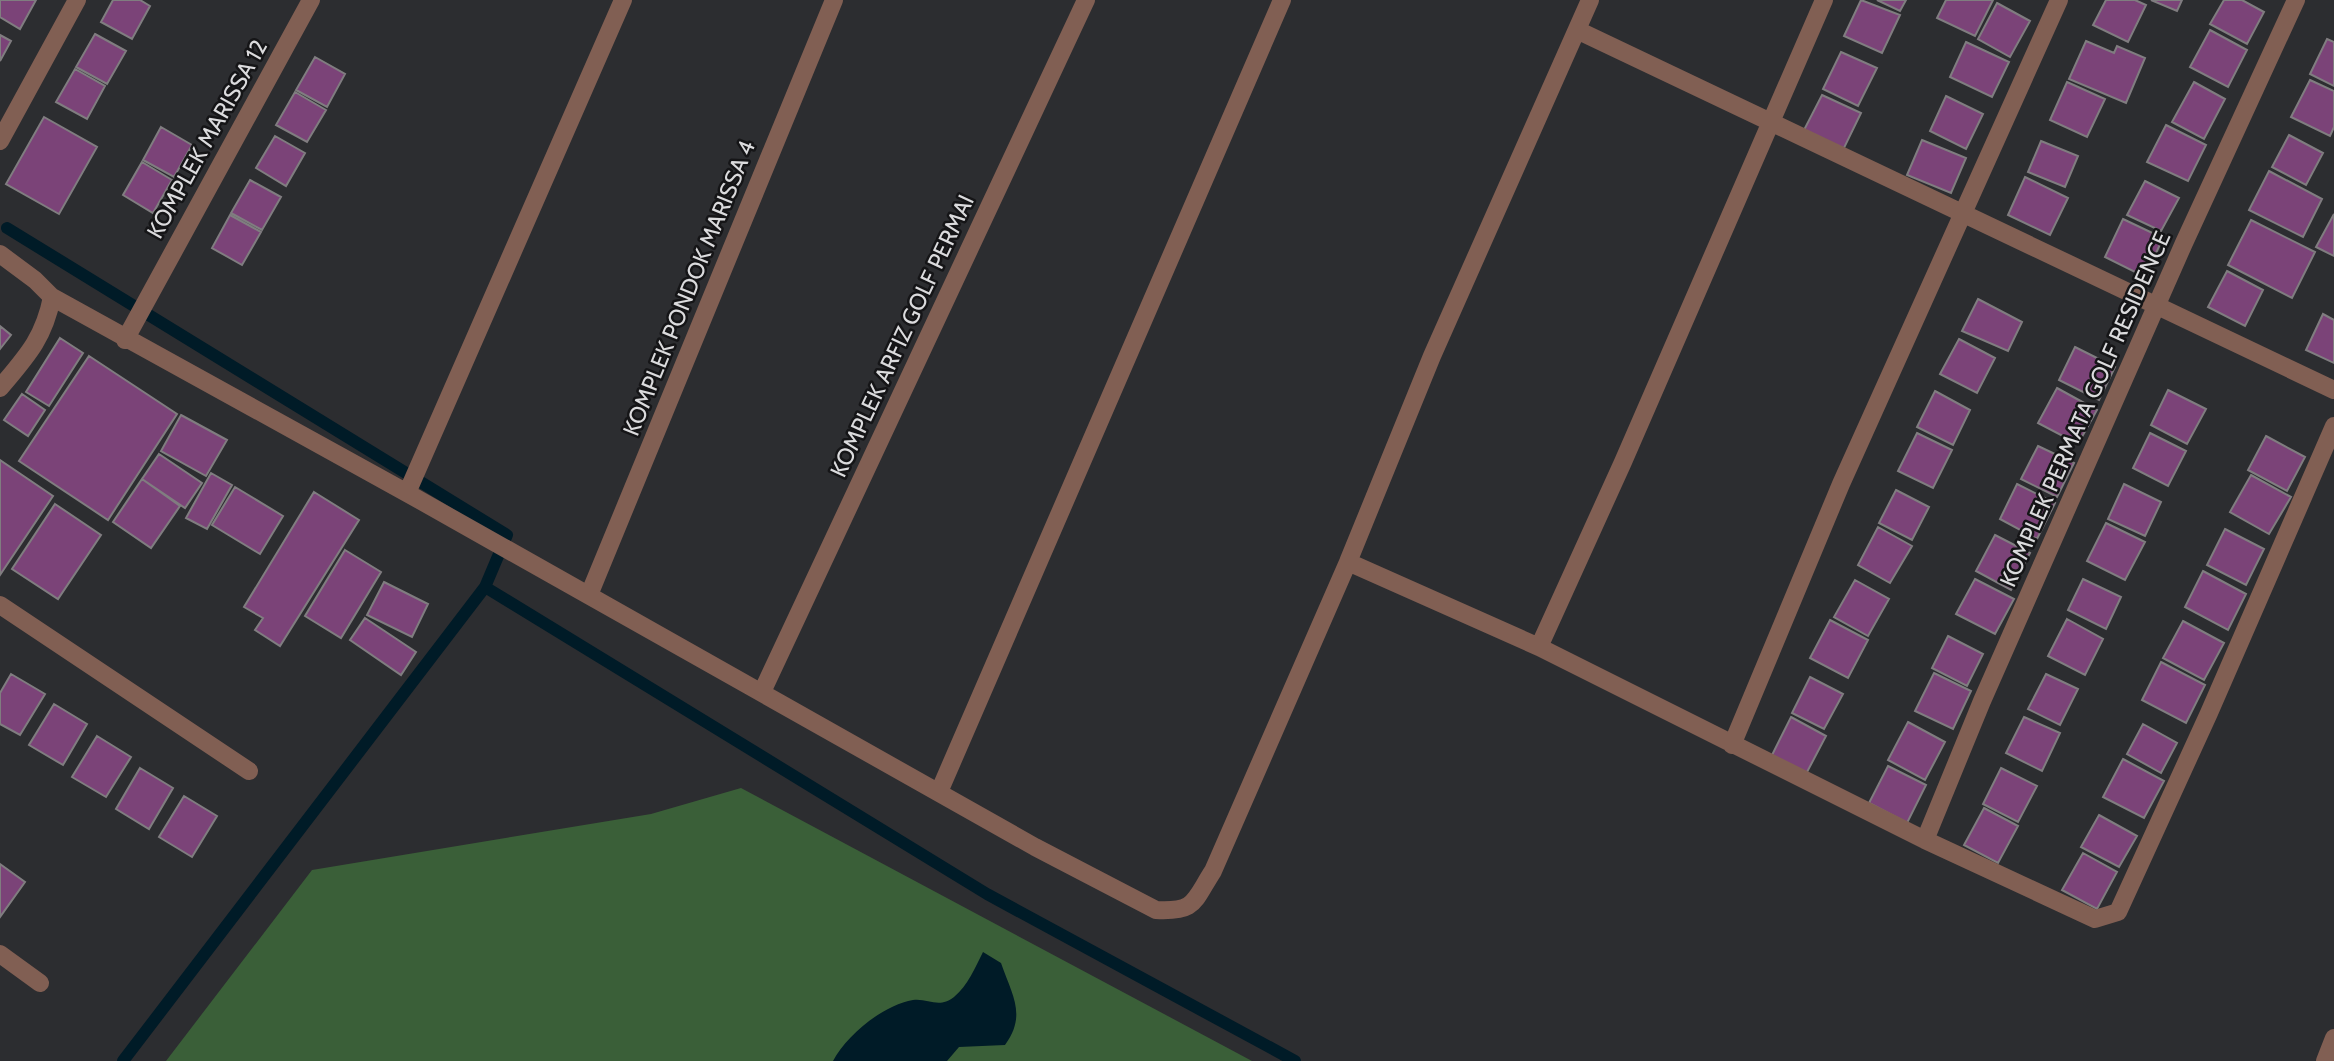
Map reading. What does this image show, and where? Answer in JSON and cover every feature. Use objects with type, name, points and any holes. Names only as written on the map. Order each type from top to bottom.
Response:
[{"type":"street","points":[[0,141],[77,0]]},
{"type":"street","name":"KOMPLEK MARISSA 12","points":[[125,340],[311,0]]},
{"type":"street","points":[[407,493],[623,0]]},
{"type":"street","name":"KOMPLEK PONDOK MARISSA 4","points":[[589,595],[834,0]]},
{"type":"street","name":"KOMPLEK ARFIZ GOLF PERMAI","points":[[762,692],[1086,0]]},
{"type":"street","points":[[939,792],[1282,0]]},
{"type":"street","points":[[0,254],[35,280],[52,297],[125,340],[407,493],[939,792],[1156,910],[1178,911],[1189,908],[1213,871],[1348,562],[1432,356],[1590,0]]},
{"type":"street","points":[[1539,647],[1623,462],[1824,0]]},
{"type":"street","points":[[1732,745],[1841,484],[2059,0]]},
{"type":"street","name":"KOMPLEK PERMATA GOLF RESIDENCE","points":[[1925,840],[1982,701],[2296,0]]},
{"type":"street","points":[[1577,30],[2334,390]]},
{"type":"street","points":[[0,388],[36,346],[47,322],[52,297]]},
{"type":"street","points":[[1348,562],[1539,647],[1925,840],[2095,919],[2118,912],[2203,726],[2334,426]]},
{"type":"street","points":[[0,605],[248,771]]},
{"type":"street","points":[[0,954],[40,983]]},
{"type":"street","points":[[2325,1061],[2334,1038]]},
{"type":"green space","points":[[741,788],[1252,1061],[166,1061],[312,870],[651,814]]},
{"type":"water","points":[[983,952],[1001,963],[1013,995],[1015,1024],[1005,1045],[959,1047],[947,1061],[833,1061],[847,1041],[867,1023],[890,1008],[913,1000],[938,1003],[954,997],[967,982]]},
{"type":"building","points":[[0,0],[36,0],[20,29],[0,17]]},
{"type":"building","points":[[113,0],[140,0],[150,6],[132,39],[101,22]]},
{"type":"building","points":[[1861,0],[1900,15],[1882,53],[1844,36]]},
{"type":"building","points":[[1877,0],[1906,0],[1900,11]]},
{"type":"building","points":[[1946,0],[1993,0],[1975,36],[1937,18]]},
{"type":"building","points":[[2106,0],[2135,0],[2146,5],[2128,42],[2093,25]]},
{"type":"building","points":[[2151,0],[2182,0],[2177,11]]},
{"type":"building","points":[[2224,0],[2242,0],[2264,12],[2247,44],[2210,24]]},
{"type":"building","points":[[1997,3],[2030,21],[2010,57],[1978,39]]},
{"type":"building","points":[[2210,30],[2247,50],[2228,87],[2190,67]]},
{"type":"building","points":[[95,34],[126,51],[107,84],[76,67]]},
{"type":"building","points":[[0,35],[11,41],[0,61]]},
{"type":"building","points":[[2327,39],[2334,42],[2334,86],[2310,74]]},
{"type":"building","points":[[2086,41],[2114,53],[2117,46],[2145,58],[2126,103],[2069,79]]},
{"type":"building","points":[[1966,42],[2009,62],[1992,97],[1950,77]]},
{"type":"building","points":[[1841,52],[1877,68],[1858,106],[1823,89]]},
{"type":"building","points":[[315,57],[345,74],[327,107],[296,90]]},
{"type":"building","points":[[75,69],[105,86],[87,119],[56,102]]},
{"type":"building","points":[[2310,80],[2334,91],[2334,127],[2330,136],[2291,117]]},
{"type":"building","points":[[2067,82],[2105,99],[2087,137],[2050,120]]},
{"type":"building","points":[[2194,82],[2225,99],[2204,139],[2172,122]]},
{"type":"building","points":[[295,92],[326,110],[307,142],[276,125]]},
{"type":"building","points":[[1822,95],[1861,113],[1843,150],[1804,130]]},
{"type":"building","points":[[1946,96],[1983,114],[1966,149],[1930,131]]},
{"type":"building","points":[[44,117],[97,147],[59,214],[6,184]]},
{"type":"building","points":[[2166,125],[2206,145],[2188,181],[2147,162]]},
{"type":"building","points":[[161,127],[192,145],[174,177],[143,160]]},
{"type":"building","points":[[2289,135],[2323,153],[2306,185],[2272,167]]},
{"type":"building","points":[[275,136],[305,153],[286,186],[256,168]]},
{"type":"building","points":[[1922,140],[1966,158],[1951,193],[1907,175]]},
{"type":"building","points":[[2041,141],[2078,156],[2065,187],[2028,172]]},
{"type":"building","points":[[142,162],[172,180],[153,213],[123,195]]},
{"type":"building","points":[[2269,171],[2322,199],[2303,237],[2249,210]]},
{"type":"building","points":[[2025,177],[2068,198],[2050,235],[2008,215]]},
{"type":"building","points":[[250,180],[281,197],[262,230],[231,213]]},
{"type":"building","points":[[2145,181],[2179,198],[2161,231],[2127,215]]},
{"type":"building","points":[[2334,214],[2334,256],[2316,247]]},
{"type":"building","points":[[230,215],[261,232],[242,265],[212,248]]},
{"type":"building","points":[[2123,219],[2163,238],[2145,277],[2105,257]]},
{"type":"building","points":[[2251,220],[2315,252],[2292,298],[2228,265]]},
{"type":"building","points":[[2227,271],[2263,290],[2245,326],[2208,307]]},
{"type":"building","points":[[1978,299],[2022,322],[2008,351],[1962,331]]},
{"type":"building","points":[[2323,314],[2334,320],[2334,363],[2306,350]]},
{"type":"building","points":[[0,326],[11,335],[0,349]]},
{"type":"building","points":[[60,338],[83,353],[49,406],[26,392]]},
{"type":"building","points":[[1959,339],[1995,358],[1977,393],[1940,374]]},
{"type":"building","points":[[2075,347],[2115,367],[2099,400],[2059,380]]},
{"type":"building","points":[[89,356],[177,414],[108,520],[19,461]]},
{"type":"building","points":[[2057,388],[2097,410],[2078,444],[2038,423]]},
{"type":"building","points":[[2168,390],[2206,409],[2187,444],[2151,425]]},
{"type":"building","points":[[1935,391],[1970,410],[1953,445],[1917,427]]},
{"type":"building","points":[[22,394],[45,410],[28,436],[4,420]]},
{"type":"building","points":[[181,415],[227,440],[206,476],[161,451]]},
{"type":"building","points":[[1917,433],[1952,450],[1933,488],[1898,471]]},
{"type":"building","points":[[2150,433],[2186,451],[2168,486],[2133,468]]},
{"type":"building","points":[[2266,436],[2305,457],[2287,491],[2248,470]]},
{"type":"building","points":[[2038,446],[2074,463],[2057,497],[2021,479]]},
{"type":"building","points":[[159,454],[202,483],[185,508],[142,479]]},
{"type":"building","points":[[0,460],[53,496],[0,575]]},
{"type":"building","points":[[211,473],[232,485],[207,529],[186,518]]},
{"type":"building","points":[[2251,475],[2291,497],[2269,534],[2230,512]]},
{"type":"building","points":[[142,479],[180,506],[151,548],[113,522]]},
{"type":"building","points":[[2017,484],[2055,503],[2037,539],[2000,519]]},
{"type":"building","points":[[2124,484],[2161,502],[2145,536],[2108,519]]},
{"type":"building","points":[[235,487],[283,516],[260,554],[212,525]]},
{"type":"building","points":[[1896,490],[1929,507],[1912,540],[1879,523]]},
{"type":"building","points":[[314,492],[359,520],[280,646],[255,630],[263,618],[244,607]]},
{"type":"building","points":[[55,504],[101,535],[58,599],[12,569]]},
{"type":"building","points":[[2106,523],[2145,542],[2125,580],[2087,561]]},
{"type":"building","points":[[1878,527],[1912,546],[1890,583],[1858,565]]},
{"type":"building","points":[[2225,529],[2264,549],[2246,585],[2207,565]]},
{"type":"building","points":[[1995,535],[2030,553],[2011,590],[1976,571]]},
{"type":"building","points":[[345,550],[381,572],[341,638],[305,616]]},
{"type":"building","points":[[2203,571],[2246,594],[2228,630],[2185,607]]},
{"type":"building","points":[[1975,579],[2014,599],[1995,634],[1956,614]]},
{"type":"building","points":[[2083,579],[2121,597],[2106,629],[2068,610]]},
{"type":"building","points":[[1855,580],[1889,599],[1868,636],[1834,617]]},
{"type":"building","points":[[384,582],[428,604],[412,637],[367,615]]},
{"type":"building","points":[[365,618],[416,652],[401,675],[350,640]]},
{"type":"building","points":[[2067,619],[2103,639],[2085,675],[2048,656]]},
{"type":"building","points":[[1830,620],[1868,640],[1848,678],[1810,658]]},
{"type":"building","points":[[2183,621],[2224,643],[2204,680],[2163,658]]},
{"type":"building","points":[[1948,636],[1983,654],[1967,686],[1932,668]]},
{"type":"building","points":[[2161,662],[2205,685],[2186,723],[2142,700]]},
{"type":"building","points":[[1934,673],[1971,691],[1953,729],[1915,711]]},
{"type":"building","points":[[11,674],[45,694],[20,735],[0,724],[0,693]]},
{"type":"building","points":[[2046,674],[2078,689],[2060,725],[2028,709]]},
{"type":"building","points":[[1810,677],[1843,694],[1824,729],[1792,713]]},
{"type":"building","points":[[54,704],[87,724],[63,765],[29,745]]},
{"type":"building","points":[[1791,717],[1826,736],[1806,774],[1772,755]]},
{"type":"building","points":[[2024,717],[2060,733],[2042,771],[2006,753]]},
{"type":"building","points":[[1908,722],[1945,742],[1925,780],[1888,760]]},
{"type":"building","points":[[2143,724],[2177,743],[2161,773],[2127,754]]},
{"type":"building","points":[[97,736],[131,757],[106,797],[72,777]]},
{"type":"building","points":[[2123,759],[2164,781],[2144,818],[2103,797]]},
{"type":"building","points":[[1888,766],[1926,785],[1907,823],[1869,803]]},
{"type":"building","points":[[140,768],[173,788],[149,829],[116,809]]},
{"type":"building","points":[[2001,768],[2037,786],[2018,822],[1983,804]]},
{"type":"building","points":[[184,796],[217,816],[192,857],[159,837]]},
{"type":"building","points":[[1984,808],[2018,826],[1998,863],[1964,845]]},
{"type":"building","points":[[2099,815],[2137,836],[2119,867],[2081,847]]},
{"type":"building","points":[[2083,853],[2117,872],[2097,909],[2062,890]]},
{"type":"building","points":[[0,864],[25,882],[0,917]]},
{"type":"waterway","points":[[7,228],[507,535],[485,587],[123,1061]]},
{"type":"waterway","points":[[485,587],[987,894],[1295,1061]]}]
